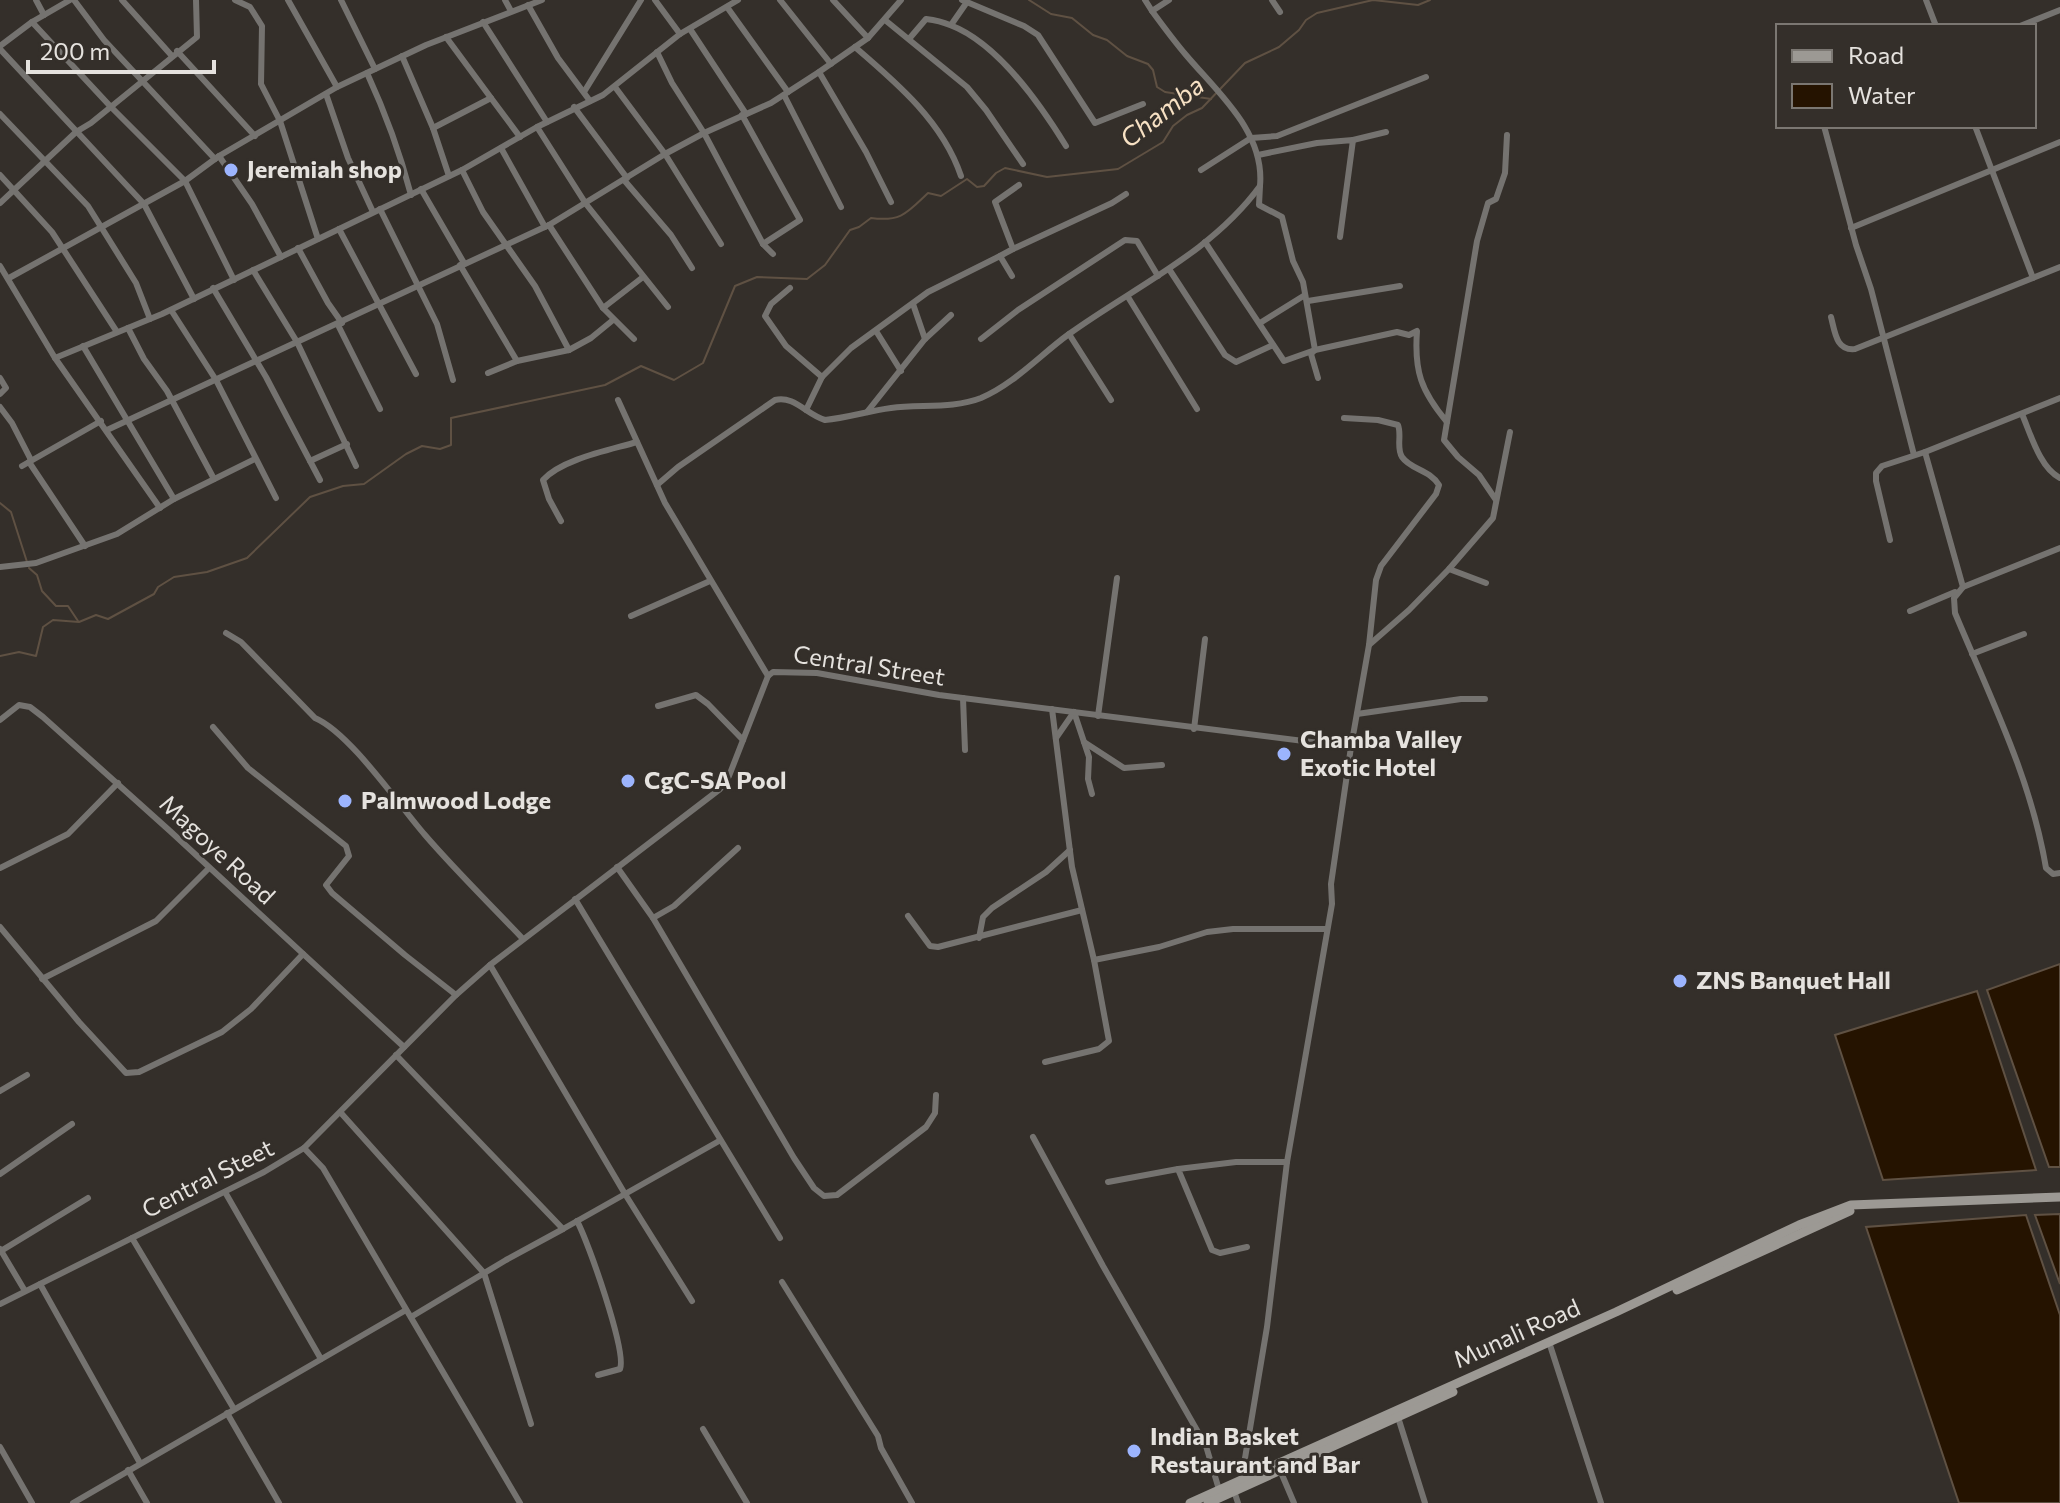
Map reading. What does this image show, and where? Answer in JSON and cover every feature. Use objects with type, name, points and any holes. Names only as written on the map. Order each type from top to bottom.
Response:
[{"type":"main road","name":"Munali Road","points":[[1239,1486],[1860,1206],[2060,1197]]},
{"type":"main road","name":"Munali Road","points":[[1190,1503],[1280,1470],[1397,1414]]},
{"type":"main road","name":"Munali Road","points":[[1208,1503],[1220,1493]]},
{"type":"street","points":[[36,0],[44,15]]},
{"type":"street","points":[[194,299],[144,204],[0,46],[32,22],[72,0],[104,40],[217,158],[252,204],[281,257]]},
{"type":"street","points":[[122,0],[255,136]]},
{"type":"street","points":[[0,203],[76,132],[198,34],[196,0]]},
{"type":"street","points":[[235,0],[250,7],[262,26],[260,78],[280,121],[318,239]]},
{"type":"street","points":[[288,0],[337,87]]},
{"type":"street","points":[[341,0],[375,69]]},
{"type":"street","points":[[505,0],[511,11]]},
{"type":"street","points":[[9,278],[185,181],[217,158],[337,87],[446,37],[542,0]]},
{"type":"street","points":[[584,92],[641,0]]},
{"type":"street","points":[[655,0],[680,34]]},
{"type":"street","points":[[780,0],[831,64]]},
{"type":"street","points":[[833,0],[868,38]]},
{"type":"street","points":[[1145,0],[1221,94],[1251,138],[1258,155],[1259,205],[1282,217],[1306,298],[1315,350]]},
{"type":"street","points":[[1152,11],[1169,0]]},
{"type":"street","points":[[1272,0],[1280,12]]},
{"type":"street","points":[[1926,0],[1935,24]]},
{"type":"street","points":[[107,430],[547,226],[665,154],[786,94],[868,38],[897,1]]},
{"type":"street","points":[[951,25],[964,1],[1038,35],[1095,123],[1143,104]]},
{"type":"street","points":[[55,358],[171,310],[462,170],[615,87],[680,34],[732,3],[786,94],[841,207]]},
{"type":"street","points":[[528,5],[558,58],[590,101]]},
{"type":"street","points":[[2025,24],[2060,10]]},
{"type":"street","points":[[909,39],[926,19],[951,25],[1009,68],[1032,95],[1066,146]]},
{"type":"street","points":[[885,20],[967,87],[1023,164]]},
{"type":"street","points":[[32,22],[185,181],[234,280]]},
{"type":"street","points":[[483,22],[547,122]]},
{"type":"street","points":[[690,29],[744,115],[800,220],[763,244]]},
{"type":"street","points":[[446,37],[520,137]]},
{"type":"street","points":[[855,47],[914,99],[949,149],[961,176]]},
{"type":"street","points":[[657,52],[763,244],[773,254]]},
{"type":"street","points":[[402,56],[433,128],[449,176]]},
{"type":"street","points":[[819,72],[891,202]]},
{"type":"street","points":[[367,73],[389,122],[411,195]]},
{"type":"street","points":[[1201,170],[1251,138],[1277,136],[1426,77]]},
{"type":"street","points":[[615,87],[665,154],[721,244]]},
{"type":"street","points":[[326,94],[348,158],[420,285],[443,340],[453,380]]},
{"type":"street","points":[[433,128],[491,98]]},
{"type":"street","points":[[574,107],[625,179],[671,235],[692,268]]},
{"type":"street","points":[[0,114],[88,206],[136,283],[150,319]]},
{"type":"street","points":[[537,127],[586,204],[668,307]]},
{"type":"street","points":[[1825,128],[1914,455]]},
{"type":"street","points":[[1976,128],[2033,278]]},
{"type":"street","points":[[1258,155],[1386,132]]},
{"type":"street","points":[[1496,500],[1479,475],[1444,440],[1477,241],[1488,203],[1496,199],[1505,173],[1507,135]]},
{"type":"street","points":[[1340,237],[1353,140]]},
{"type":"street","points":[[1851,228],[2060,142]]},
{"type":"street","points":[[501,148],[547,226],[603,308],[634,339]]},
{"type":"street","points":[[462,170],[483,212],[535,286],[569,350]]},
{"type":"street","points":[[0,175],[52,232],[117,332]]},
{"type":"street","points":[[1013,249],[995,202],[1019,185]]},
{"type":"street","points":[[657,485],[709,445],[782,398],[825,420],[979,399],[1001,388],[1069,334],[1128,297],[1205,242],[1260,186]]},
{"type":"street","points":[[421,189],[517,361]]},
{"type":"street","points":[[806,410],[822,377],[851,348],[913,304],[946,283],[1126,194]]},
{"type":"street","points":[[339,229],[416,374]]},
{"type":"street","points":[[981,339],[1018,310],[1125,240],[1137,241],[1158,276]]},
{"type":"street","points":[[1205,242],[1285,361],[1315,350],[1399,331],[1409,335],[1417,331],[1415,355],[1418,373],[1425,392],[1447,422]]},
{"type":"street","points":[[298,248],[340,324],[380,409]]},
{"type":"street","points":[[1000,256],[1012,276]]},
{"type":"street","points":[[0,266],[55,358],[160,508]]},
{"type":"street","points":[[1831,317],[1838,342],[1847,349],[1884,338],[2060,267]]},
{"type":"street","points":[[1169,269],[1225,355],[1236,362],[1273,345]]},
{"type":"street","points":[[253,270],[297,342],[356,466]]},
{"type":"street","points":[[603,308],[643,277]]},
{"type":"street","points":[[1260,323],[1306,298],[1400,286]]},
{"type":"street","points":[[213,288],[320,480]]},
{"type":"street","points":[[790,288],[771,304],[765,316],[786,346],[822,377]]},
{"type":"street","points":[[1128,297],[1197,409]]},
{"type":"street","points":[[913,304],[925,339]]},
{"type":"street","points":[[171,310],[216,380],[276,498]]},
{"type":"street","points":[[867,412],[925,339],[951,315]]},
{"type":"street","points":[[488,373],[517,361],[569,350],[591,338],[613,320]]},
{"type":"street","points":[[128,328],[214,479]]},
{"type":"street","points":[[876,331],[901,371]]},
{"type":"street","points":[[1069,334],[1111,400]]},
{"type":"street","points":[[83,346],[174,499]]},
{"type":"street","points":[[1315,350],[1311,354],[1318,378]]},
{"type":"street","points":[[0,378],[6,388],[0,394]]},
{"type":"street","points":[[1890,540],[1876,473],[1882,466],[2060,398]]},
{"type":"street","points":[[618,400],[657,485],[710,581],[768,676]]},
{"type":"street","points":[[0,407],[12,423],[27,463],[85,546]]},
{"type":"street","points":[[2022,414],[2049,469],[2060,478]]},
{"type":"street","points":[[1238,1503],[1267,1327],[1287,1162],[1327,929],[1335,905],[1331,884],[1369,645],[1376,580],[1381,566],[1436,494],[1439,485],[1432,476],[1403,458],[1398,425],[1344,418]]},
{"type":"street","points":[[27,463],[101,421]]},
{"type":"street","points":[[1369,645],[1409,610],[1493,518],[1510,432]]},
{"type":"street","points":[[561,521],[543,480],[583,458],[637,442]]},
{"type":"street","points":[[310,461],[347,444]]},
{"type":"street","points":[[1925,452],[1961,589]]},
{"type":"street","points":[[0,567],[36,563],[117,534],[174,499],[255,459]]},
{"type":"street","points":[[1910,611],[2060,548]]},
{"type":"street","points":[[1449,569],[1486,583]]},
{"type":"street","points":[[1098,716],[1117,578]]},
{"type":"street","points":[[631,616],[710,581]]},
{"type":"street","points":[[1961,589],[1954,598],[1955,613],[2021,769],[2042,842],[2046,868],[2053,874],[2060,873]]},
{"type":"street","points":[[226,633],[241,642],[315,718],[344,739],[427,838],[523,939]]},
{"type":"street","points":[[1972,654],[2024,634]]},
{"type":"street","points":[[1194,729],[1205,639]]},
{"type":"street","name":"Central Street","points":[[404,1047],[490,965],[720,789],[729,776],[768,676],[779,670],[817,673],[963,698],[1351,747]]},
{"type":"street","points":[[658,706],[696,695],[743,740]]},
{"type":"street","points":[[963,698],[965,750]]},
{"type":"street","points":[[1357,714],[1461,699],[1485,699]]},
{"type":"street","name":"Magoye Road","points":[[0,720],[16,706],[30,707],[118,783],[404,1047]]},
{"type":"street","points":[[1045,1062],[1099,1049],[1109,1041],[1070,850],[1052,709]]},
{"type":"street","points":[[1056,738],[1074,712]]},
{"type":"street","points":[[1074,712],[1090,769],[1088,779],[1092,794]]},
{"type":"street","points":[[213,727],[248,768],[346,846],[349,856],[326,885],[332,893],[456,995]]},
{"type":"street","points":[[1084,742],[1124,768],[1162,765]]},
{"type":"street","points":[[0,868],[68,834],[118,783]]},
{"type":"street","points":[[653,918],[666,912],[738,848]]},
{"type":"street","points":[[979,938],[983,917],[992,908],[1046,872],[1070,850]]},
{"type":"street","points":[[617,867],[653,918],[794,1158],[814,1188],[824,1196],[837,1195],[920,1133],[932,1118],[936,1095]]},
{"type":"street","points":[[42,979],[156,921],[209,868]]},
{"type":"street","points":[[575,899],[780,1238]]},
{"type":"street","points":[[908,916],[930,946],[947,946],[1082,910]]},
{"type":"street","points":[[0,927],[118,1068],[126,1073],[133,1073],[222,1032],[251,1009],[303,954]]},
{"type":"street","points":[[1094,960],[1159,947],[1207,932],[1327,929]]},
{"type":"street","points":[[490,965],[692,1301]]},
{"type":"street","name":"Central Steet","points":[[0,1304],[225,1192],[304,1148],[404,1047]]},
{"type":"street","points":[[396,1055],[563,1229]]},
{"type":"street","points":[[0,1091],[27,1075]]},
{"type":"street","points":[[341,1113],[484,1273],[531,1424]]},
{"type":"street","points":[[0,1174],[72,1124]]},
{"type":"street","points":[[1033,1137],[1206,1446],[1220,1493]]},
{"type":"street","points":[[411,1317],[719,1141]]},
{"type":"street","points":[[304,1148],[323,1168],[520,1503]]},
{"type":"street","points":[[1108,1182],[1236,1162],[1287,1162]]},
{"type":"street","points":[[1178,1169],[1212,1250],[1220,1253],[1247,1247]]},
{"type":"street","points":[[225,1192],[321,1359]]},
{"type":"street","points":[[25,1291],[1,1250],[88,1198]]},
{"type":"street","points":[[577,1221],[592,1259],[623,1363],[620,1369],[598,1375]]},
{"type":"street","points":[[132,1238],[231,1411],[279,1503]]},
{"type":"street","points":[[782,1282],[878,1436],[881,1448],[912,1503]]},
{"type":"street","points":[[40,1284],[140,1463]]},
{"type":"street","points":[[73,1503],[406,1310]]},
{"type":"street","points":[[1550,1344],[1601,1503]]},
{"type":"street","points":[[1397,1414],[1425,1503]]},
{"type":"street","points":[[703,1429],[747,1503]]},
{"type":"street","points":[[0,1447],[32,1503]]},
{"type":"street","points":[[128,1470],[147,1503]]},
{"type":"street","points":[[1280,1470],[1294,1503]]},
{"type":"water","points":[[2060,964],[2060,1167],[2049,1167],[1987,990]]},
{"type":"water","points":[[1977,991],[2036,1170],[1883,1180],[1835,1035]]},
{"type":"water","points":[[2060,1214],[2060,1284],[2035,1215]]},
{"type":"water","points":[[2026,1215],[2060,1315],[2060,1503],[1959,1503],[1866,1227]]},
{"type":"waterway","name":"Chamba","points":[[1029,0],[1051,14],[1072,18],[1127,56],[1148,64],[1153,70],[1157,87],[1165,92],[1211,99]]},
{"type":"waterway","name":"Chamba","points":[[0,656],[19,652],[36,656],[43,627],[53,620],[79,622],[96,615],[108,619],[154,594],[158,587],[174,577],[207,572],[247,558],[310,497],[343,486],[364,484],[422,446],[440,449],[451,445],[451,418],[605,385],[641,366],[674,380],[703,363],[735,286],[757,277],[807,279],[825,265],[850,230],[871,218],[897,217],[928,193],[941,196],[967,179],[977,187],[984,186],[1005,168],[1047,177],[1118,169],[1163,142],[1173,126],[1202,108],[1245,63],[1279,47],[1317,13],[1373,0],[1418,5],[1430,0]]},
{"type":"waterway","points":[[0,503],[11,512],[27,562]]},
{"type":"waterway","points":[[29,568],[37,575],[42,591],[56,606],[68,606],[78,621]]},
{"type":"place","name":"Jeremiah shop","points":[[231,170]]},
{"type":"place","name":"Chamba Valley Exotic Hotel","points":[[1284,754]]},
{"type":"place","name":"CgC-SA Pool","points":[[628,781]]},
{"type":"place","name":"Palmwood Lodge","points":[[345,801]]},
{"type":"place","name":"ZNS Banquet Hall","points":[[1680,981]]},
{"type":"place","name":"Indian Basket Restaurant and Bar","points":[[1134,1451]]}]
